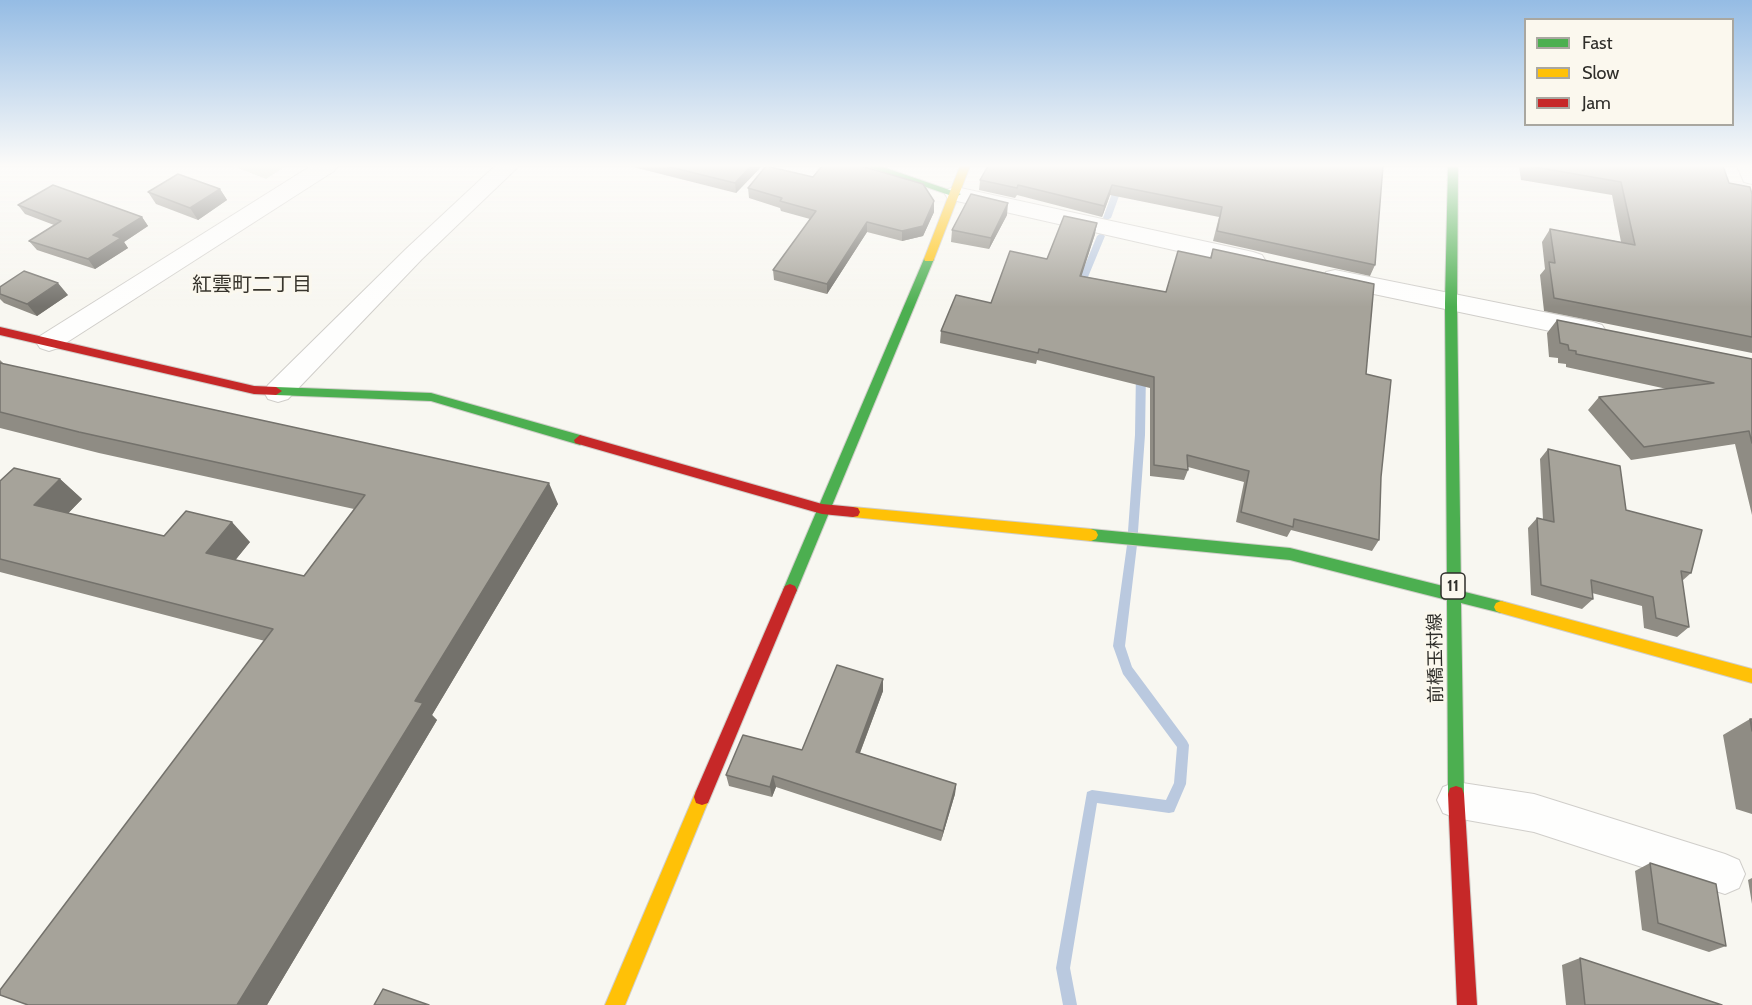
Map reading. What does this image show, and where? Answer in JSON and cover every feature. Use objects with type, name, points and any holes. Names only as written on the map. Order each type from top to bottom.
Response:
[{"type":"street","points":[[49,342],[252,213]]},
{"type":"street","points":[[278,392],[414,254],[458,213]]},
{"type":"street","points":[[615,1005],[948,213]]},
{"type":"street","points":[[1041,213],[1276,265]]},
{"type":"street","name":"前橋玉村線","points":[[1453,213],[1451,303],[1456,800],[1467,1005]]},
{"type":"street","points":[[1311,273],[1617,336]]},
{"type":"street","points":[[0,330],[254,390],[431,397],[822,509],[1290,554],[1453,597],[1520,612],[1752,676]]},
{"type":"street","points":[[1456,800],[1534,813],[1725,874]]},
{"type":"building","points":[[39,213],[131,213],[142,217],[113,235],[121,238],[88,259],[29,241],[61,221]]},
{"type":"building","points":[[815,213],[929,213],[923,226],[902,231],[867,222],[827,284],[773,270]]},
{"type":"building","points":[[961,213],[1003,213],[991,238],[952,230]]},
{"type":"building","points":[[1221,213],[1379,213],[1375,265],[1217,231]]},
{"type":"building","points":[[1628,213],[1752,213],[1752,337],[1554,298],[1549,262],[1555,263],[1550,229],[1635,245]]},
{"type":"building","points":[[1064,216],[1097,223],[1080,276],[1166,292],[1178,251],[1211,258],[1213,249],[1374,284],[1366,374],[1391,380],[1381,477],[1379,540],[1294,519],[1293,527],[1241,512],[1249,471],[1187,455],[1188,470],[1154,465],[1154,377],[1039,349],[1038,353],[941,331],[956,295],[991,303],[1010,251],[1047,259]]},
{"type":"building","points":[[24,271],[58,283],[27,304],[0,294],[0,287]]},
{"type":"building","points":[[1557,320],[1752,359],[1752,443],[1749,431],[1644,447],[1599,397],[1714,383],[1576,354],[1576,351],[1569,350],[1568,345],[1560,343]]},
{"type":"building","points":[[0,363],[549,483],[415,701],[423,703],[237,1005],[28,1005],[0,995],[0,990],[273,629],[0,559],[0,481],[14,468],[60,479],[34,505],[164,536],[186,511],[232,522],[206,553],[304,576],[365,495],[79,432],[0,412]]},
{"type":"building","points":[[1548,449],[1620,466],[1626,510],[1702,530],[1691,573],[1681,571],[1689,627],[1656,618],[1653,597],[1591,580],[1593,599],[1541,585],[1537,518],[1554,522]]},
{"type":"building","points":[[837,665],[883,679],[856,752],[956,784],[943,831],[773,776],[770,787],[726,775],[743,735],[802,750]]},
{"type":"building","points":[[1650,863],[1716,884],[1726,946],[1658,923]]},
{"type":"building","points":[[1580,958],[1722,1005],[1585,1005]]},
{"type":"building","points":[[383,989],[429,1005],[374,1005]]},
{"type":"waterway","points":[[1107,218],[1109,213]]},
{"type":"waterway","points":[[1079,289],[1101,236]]},
{"type":"waterway","points":[[1070,1005],[1063,968],[1092,796],[1169,807],[1180,784],[1183,745],[1127,670],[1119,646],[1132,545],[1140,435],[1141,371]]},
{"type":"traffic: fast","points":[[1452,213],[1451,303],[1456,794]]},
{"type":"traffic: fast","points":[[790,590],[929,259]]},
{"type":"traffic: fast","points":[[276,391],[431,397],[580,440]]},
{"type":"traffic: fast","points":[[1091,535],[1290,554],[1501,607]]},
{"type":"traffic: slow","points":[[929,259],[947,213]]},
{"type":"traffic: slow","points":[[853,512],[1091,535]]},
{"type":"traffic: slow","points":[[1501,607],[1752,676]]},
{"type":"traffic: slow","points":[[615,1005],[702,797]]},
{"type":"traffic: jam","points":[[0,331],[254,390],[276,391]]},
{"type":"traffic: jam","points":[[580,440],[822,509],[853,512]]},
{"type":"traffic: jam","points":[[702,797],[790,590]]},
{"type":"traffic: jam","points":[[1456,794],[1467,1005]]},
{"type":"district","name":"紅雲町二丁目","points":[[252,285]]}]
